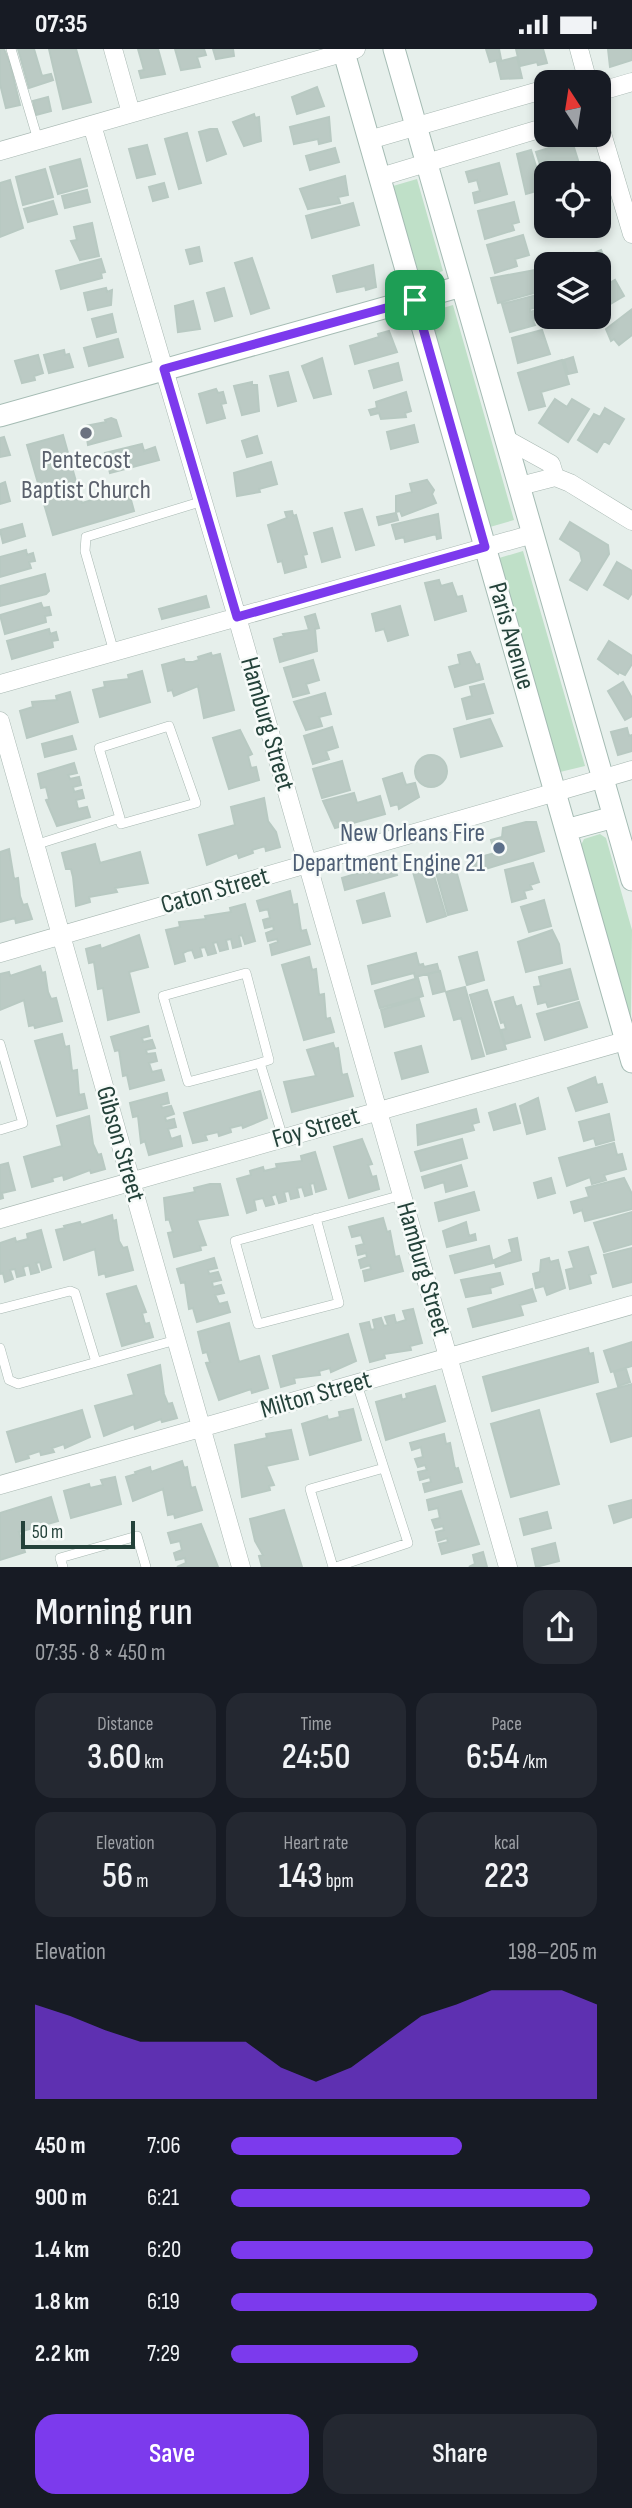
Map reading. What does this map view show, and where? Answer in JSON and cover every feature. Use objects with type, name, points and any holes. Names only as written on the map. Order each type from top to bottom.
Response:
[{"type":"street","points":[[113,49],[131,113]]},
{"type":"street","name":"Paris Avenue","points":[[394,49],[632,880]]},
{"type":"street","points":[[579,49],[585,70]]},
{"type":"street","points":[[0,151],[348,50]]},
{"type":"street","name":"Paris Avenue","points":[[348,50],[369,140],[555,793],[629,1040],[632,1062]]},
{"type":"street","points":[[611,88],[632,82]]},
{"type":"street","points":[[369,140],[534,92]]},
{"type":"street","name":"Hamburg Street","points":[[92,125],[237,617],[508,1566]]},
{"type":"street","points":[[380,177],[534,131]]},
{"type":"street","points":[[606,147],[632,235]]},
{"type":"street","points":[[0,416],[461,286]]},
{"type":"street","points":[[506,439],[551,464],[555,477]]},
{"type":"street","points":[[520,486],[555,477],[570,483],[632,521]]},
{"type":"street","points":[[0,684],[533,534]]},
{"type":"street","name":"Gibson Street","points":[[0,721],[241,1566]]},
{"type":"street","name":"Caton Street","points":[[0,953],[632,770]]},
{"type":"street","points":[[566,830],[614,817]]},
{"type":"street","name":"Foy Street","points":[[0,1219],[629,1040]]},
{"type":"street","name":"Milton Street","points":[[0,1485],[632,1305]]},
{"type":"lane","points":[[11,49],[38,140]]},
{"type":"lane","points":[[114,652],[85,551],[86,537],[203,501]]},
{"type":"lane","points":[[169,726],[196,803],[121,824],[120,818],[99,748],[169,726]]},
{"type":"lane","points":[[35,845],[120,818]]},
{"type":"lane","points":[[246,972],[269,1060],[260,1063],[188,1082],[163,996],[246,972]]},
{"type":"lane","points":[[0,1044],[23,1123],[0,1130]]},
{"type":"lane","points":[[260,1063],[283,1138]]},
{"type":"lane","points":[[316,1218],[339,1303],[258,1324],[235,1241],[316,1218],[402,1195]]},
{"type":"lane","points":[[0,1309],[70,1291],[75,1293],[96,1362]]},
{"type":"lane","points":[[0,1348],[12,1384],[176,1340]]},
{"type":"lane","points":[[357,1384],[384,1468],[408,1543],[335,1566],[310,1489],[384,1468]]},
{"type":"lane","points":[[63,1566],[60,1558],[137,1536],[146,1566]]},
{"type":"green space","points":[[417,179],[443,271],[420,278],[393,186]]},
{"type":"green space","points":[[453,305],[514,520],[490,527],[429,312]]},
{"type":"green space","points":[[523,551],[585,766],[560,772],[499,558]]},
{"type":"green space","points":[[600,834],[606,838],[632,930],[631,1019],[581,845],[584,839]]},
{"type":"building","points":[[0,49],[4,49],[10,64],[20,105],[6,108],[0,84]]},
{"type":"building","points":[[18,49],[34,49],[42,76],[51,74],[53,80],[29,88]]},
{"type":"building","points":[[49,49],[76,49],[91,102],[63,109]]},
{"type":"building","points":[[138,49],[158,49],[165,74],[141,78],[139,71],[144,70]]},
{"type":"building","points":[[175,49],[204,49],[206,55],[197,57],[200,67],[181,70]]},
{"type":"building","points":[[213,49],[233,49],[234,56],[216,59]]},
{"type":"building","points":[[486,49],[499,49],[501,59],[490,62]]},
{"type":"building","points":[[516,49],[543,49],[547,63],[520,66]]},
{"type":"building","points":[[608,49],[632,49],[632,60],[610,67]]},
{"type":"building","points":[[517,57],[522,78],[501,79],[497,62]]},
{"type":"building","points":[[317,87],[324,106],[297,114],[292,97]]},
{"type":"building","points":[[48,97],[51,111],[36,115],[33,101]]},
{"type":"building","points":[[254,114],[255,118],[259,117],[261,141],[244,146],[233,122]]},
{"type":"building","points":[[329,117],[331,141],[319,144],[318,139],[294,144],[290,127]]},
{"type":"building","points":[[217,129],[226,154],[207,161],[199,132]]},
{"type":"building","points":[[187,133],[201,183],[179,189],[165,139]]},
{"type":"building","points":[[147,145],[155,174],[137,178],[129,149]]},
{"type":"building","points":[[552,147],[574,147],[578,161],[539,161],[536,152]]},
{"type":"building","points":[[335,148],[339,162],[310,170],[306,156]]},
{"type":"building","points":[[531,150],[534,161],[534,192],[526,194],[517,154]]},
{"type":"building","points":[[80,159],[87,186],[58,194],[50,167]]},
{"type":"building","points":[[499,163],[507,194],[475,203],[473,193],[480,191],[477,180],[469,182],[466,172]]},
{"type":"building","points":[[45,169],[53,197],[23,205],[16,177]]},
{"type":"building","points":[[345,176],[348,195],[338,197],[340,203],[308,209],[300,189]]},
{"type":"building","points":[[10,180],[23,228],[0,237],[0,183]]},
{"type":"building","points":[[164,183],[168,197],[153,201],[149,187]]},
{"type":"building","points":[[87,190],[90,202],[65,208],[62,196]]},
{"type":"building","points":[[53,201],[57,214],[28,222],[24,209]]},
{"type":"building","points":[[514,202],[519,222],[512,224],[514,230],[485,239],[478,211]]},
{"type":"building","points":[[353,203],[359,225],[312,238],[306,216]]},
{"type":"building","points":[[92,223],[99,256],[80,260],[71,241],[77,240],[74,227]]},
{"type":"building","points":[[523,235],[529,255],[515,259],[517,266],[495,273],[487,245]]},
{"type":"building","points":[[199,247],[202,261],[190,264],[186,250]]},
{"type":"building","points":[[252,258],[269,308],[251,314],[235,263]]},
{"type":"building","points":[[101,259],[105,272],[101,273],[102,278],[61,289],[56,271]]},
{"type":"building","points":[[373,265],[376,287],[366,290],[365,286],[337,292],[333,276]]},
{"type":"building","points":[[534,270],[534,293],[498,303],[491,278]]},
{"type":"building","points":[[615,280],[624,296],[611,304],[611,282]]},
{"type":"building","points":[[106,288],[107,292],[112,290],[111,305],[88,310],[84,293]]},
{"type":"building","points":[[224,288],[232,316],[215,321],[207,293]]},
{"type":"building","points":[[534,296],[534,308],[530,312],[534,311],[534,325],[510,332],[502,304]]},
{"type":"building","points":[[193,301],[200,329],[178,332],[175,306]]},
{"type":"building","points":[[631,310],[632,335],[619,345],[614,339],[611,341],[606,329],[611,329],[611,325]]},
{"type":"building","points":[[112,314],[116,332],[97,337],[92,319]]},
{"type":"building","points":[[542,330],[550,354],[518,363],[512,338]]},
{"type":"building","points":[[389,331],[397,352],[355,364],[350,346]]},
{"type":"building","points":[[118,339],[123,357],[89,366],[84,348]]},
{"type":"building","points":[[64,350],[65,355],[69,354],[73,367],[49,373],[44,355]]},
{"type":"building","points":[[38,355],[43,373],[34,376],[35,380],[22,383],[15,361]]},
{"type":"building","points":[[573,357],[577,372],[568,374],[564,360]]},
{"type":"building","points":[[322,358],[331,394],[314,398],[302,366]]},
{"type":"building","points":[[562,360],[569,384],[541,392],[545,406],[529,410],[518,373]]},
{"type":"building","points":[[398,363],[402,380],[374,388],[369,371]]},
{"type":"building","points":[[288,372],[296,401],[278,406],[270,376]]},
{"type":"building","points":[[252,382],[252,385],[257,385],[259,411],[242,415],[234,386]]},
{"type":"building","points":[[216,389],[218,393],[223,392],[226,403],[221,404],[225,418],[207,423],[199,394]]},
{"type":"building","points":[[406,392],[411,411],[405,413],[406,417],[381,419],[379,413],[371,415],[369,410],[377,408],[376,402]]},
{"type":"building","points":[[555,399],[567,407],[572,399],[589,409],[568,442],[539,423]]},
{"type":"building","points":[[605,408],[624,419],[609,444],[604,441],[597,452],[578,440],[594,414],[600,417]]},
{"type":"building","points":[[105,420],[116,420],[121,436],[88,445],[85,426],[106,422]]},
{"type":"building","points":[[414,425],[418,442],[391,449],[387,432]]},
{"type":"building","points":[[63,435],[82,503],[128,489],[134,511],[53,535],[27,445]]},
{"type":"building","points":[[257,436],[262,453],[247,457],[242,441]]},
{"type":"building","points":[[4,437],[10,455],[0,457],[0,438]]},
{"type":"building","points":[[142,444],[144,451],[155,447],[159,460],[110,473],[105,453]]},
{"type":"building","points":[[271,462],[277,484],[259,489],[260,492],[237,496],[234,473]]},
{"type":"building","points":[[427,480],[434,490],[432,494],[436,503],[402,516],[400,511],[396,512],[396,496],[412,492],[410,484]]},
{"type":"building","points":[[5,482],[10,501],[0,504],[0,484]]},
{"type":"building","points":[[362,509],[374,545],[356,550],[345,513]]},
{"type":"building","points":[[292,511],[293,516],[296,515],[307,554],[303,555],[306,567],[285,573],[282,561],[278,562],[268,525],[287,518],[285,512]]},
{"type":"building","points":[[396,513],[398,520],[379,525],[377,517]]},
{"type":"building","points":[[438,514],[441,538],[437,539],[436,534],[405,542],[404,537],[396,539],[392,525]]},
{"type":"building","points":[[570,522],[608,545],[609,554],[587,590],[570,580],[582,561],[580,552],[560,539]]},
{"type":"building","points":[[22,524],[25,536],[3,543],[0,530]]},
{"type":"building","points":[[332,528],[340,557],[322,562],[314,533]]},
{"type":"building","points":[[26,550],[27,555],[33,553],[35,561],[29,562],[31,568],[0,577],[0,557]]},
{"type":"building","points":[[617,562],[632,571],[632,593],[628,599],[604,585]]},
{"type":"building","points":[[45,574],[49,591],[46,594],[0,606],[0,586]]},
{"type":"building","points":[[439,580],[441,586],[452,583],[457,597],[462,596],[466,611],[435,620],[425,583]]},
{"type":"building","points":[[206,596],[209,607],[162,619],[159,609]]},
{"type":"building","points":[[41,603],[43,608],[49,607],[51,615],[45,616],[46,622],[5,634],[0,615]]},
{"type":"building","points":[[400,606],[408,635],[388,641],[384,629],[376,631],[372,614]]},
{"type":"building","points":[[315,614],[319,628],[315,629],[317,651],[280,662],[274,639],[284,636],[283,634],[309,630],[305,617]]},
{"type":"building","points":[[49,629],[50,634],[56,632],[58,640],[52,641],[53,647],[12,659],[7,641]]},
{"type":"building","points":[[609,641],[632,656],[632,664],[625,675],[619,672],[618,674],[598,659]]},
{"type":"building","points":[[470,652],[476,665],[479,664],[483,679],[455,687],[449,667],[460,664],[458,655]]},
{"type":"building","points":[[211,653],[212,656],[220,654],[234,710],[204,718],[198,686],[174,696],[172,690],[168,691],[162,665],[184,659],[185,662],[193,662],[199,660],[198,657]]},
{"type":"building","points":[[313,660],[319,680],[306,684],[309,693],[293,697],[284,668]]},
{"type":"building","points":[[142,671],[150,702],[100,717],[93,690],[105,687],[104,682],[129,679],[128,675]]},
{"type":"building","points":[[623,682],[632,698],[632,716],[625,720],[608,691]]},
{"type":"building","points":[[484,684],[493,713],[467,719],[462,699],[472,696],[470,687]]},
{"type":"building","points":[[70,692],[78,722],[27,738],[20,711],[33,707],[32,702],[57,700],[56,696]]},
{"type":"building","points":[[325,693],[331,714],[319,717],[322,726],[306,730],[294,702]]},
{"type":"building","points":[[490,719],[502,746],[461,757],[454,729]]},
{"type":"building","points":[[332,727],[338,747],[326,751],[329,759],[313,764],[304,736]]},
{"type":"building","points":[[627,728],[629,736],[632,735],[632,751],[618,755],[611,732]]},
{"type":"building","points":[[240,730],[252,754],[248,756],[251,768],[256,767],[259,780],[229,789],[213,738]]},
{"type":"building","points":[[72,736],[76,749],[45,757],[42,744]]},
{"type":"building","points":[[431,755],[442,760],[447,771],[442,782],[431,787],[420,782],[415,771],[420,760]]},
{"type":"building","points":[[342,761],[350,790],[322,798],[313,769]]},
{"type":"building","points":[[74,763],[77,773],[68,775],[70,779],[79,777],[81,785],[73,787],[74,792],[82,790],[84,798],[76,800],[78,809],[87,807],[90,817],[57,826],[46,800],[49,799],[46,787],[41,788],[38,774]]},
{"type":"building","points":[[402,773],[406,785],[415,783],[419,797],[399,809],[398,804],[391,806],[383,779]]},
{"type":"building","points":[[354,793],[357,803],[380,796],[385,814],[335,828],[323,801]]},
{"type":"building","points":[[264,798],[268,821],[276,832],[280,847],[266,851],[265,846],[239,858],[237,853],[207,865],[199,835],[235,825],[231,807]]},
{"type":"building","points":[[536,822],[544,851],[476,872],[476,869],[470,871],[468,863],[474,862],[473,859],[495,853],[491,840],[502,837],[503,828]]},
{"type":"building","points":[[95,844],[100,863],[140,852],[148,883],[115,888],[117,892],[89,897],[90,902],[76,906],[71,869],[66,869],[62,853]]},
{"type":"building","points":[[9,849],[14,879],[18,878],[23,905],[27,904],[32,919],[16,923],[15,918],[0,922],[0,852]]},
{"type":"building","points":[[393,863],[397,875],[345,890],[342,878]]},
{"type":"building","points":[[454,863],[467,910],[448,915],[434,866]]},
{"type":"building","points":[[533,863],[539,882],[530,885],[532,889],[524,891],[526,898],[512,902],[505,870]]},
{"type":"building","points":[[432,869],[446,916],[427,922],[413,872]]},
{"type":"building","points":[[290,891],[293,905],[297,904],[301,931],[306,930],[310,944],[272,955],[270,945],[278,942],[277,939],[268,941],[266,933],[274,930],[273,926],[265,928],[263,920],[270,918],[268,909],[260,911],[257,901]]},
{"type":"building","points":[[384,893],[390,916],[363,923],[357,901]]},
{"type":"building","points":[[544,900],[551,926],[529,932],[521,907]]},
{"type":"building","points":[[245,904],[255,941],[245,944],[242,935],[239,936],[241,946],[233,948],[231,939],[226,940],[228,949],[220,951],[217,942],[213,943],[216,953],[208,955],[205,947],[200,948],[202,956],[195,958],[192,950],[187,951],[183,953],[185,961],[175,964],[166,930],[180,927],[179,922],[206,919],[205,916],[231,912],[230,908]]},
{"type":"building","points":[[552,930],[559,944],[562,963],[526,972],[518,942]]},
{"type":"building","points":[[139,935],[148,967],[129,972],[139,1012],[108,1020],[103,988],[98,989],[94,962],[89,963],[86,949],[100,945],[101,949]]},
{"type":"building","points":[[477,952],[484,980],[467,985],[459,957]]},
{"type":"building","points":[[416,953],[419,965],[423,964],[424,967],[437,964],[439,971],[415,977],[414,973],[372,984],[368,966]]},
{"type":"building","points":[[309,957],[312,970],[316,969],[319,995],[324,994],[326,1019],[330,1018],[334,1032],[304,1040],[282,965]]},
{"type":"building","points":[[40,966],[42,973],[45,972],[51,999],[56,998],[62,1021],[35,1028],[34,1025],[29,1026],[24,1000],[0,1010],[0,974],[9,972],[10,976]]},
{"type":"building","points":[[570,969],[578,999],[548,1007],[546,1002],[538,1004],[534,987],[541,986],[539,977]]},
{"type":"building","points":[[440,971],[445,991],[433,994],[428,974]]},
{"type":"building","points":[[418,978],[423,996],[380,1008],[375,991]]},
{"type":"building","points":[[465,987],[484,1056],[472,1059],[461,1018],[454,1020],[446,992]]},
{"type":"building","points":[[487,990],[506,1049],[487,1054],[470,995]]},
{"type":"building","points":[[513,997],[516,1007],[521,1005],[530,1037],[505,1044],[501,1030],[506,1029],[504,1022],[501,1023],[495,1002]]},
{"type":"building","points":[[419,999],[424,1016],[385,1027],[381,1010]]},
{"type":"building","points":[[579,1002],[587,1027],[545,1040],[537,1014]]},
{"type":"building","points":[[148,1026],[150,1036],[142,1038],[143,1042],[152,1040],[155,1048],[146,1050],[147,1054],[155,1053],[157,1061],[149,1063],[152,1072],[161,1070],[164,1080],[130,1089],[127,1075],[123,1076],[119,1050],[115,1051],[111,1037]]},
{"type":"building","points":[[62,1034],[65,1047],[69,1046],[72,1071],[77,1070],[79,1095],[84,1094],[87,1108],[57,1116],[35,1041]]},
{"type":"building","points":[[333,1043],[335,1049],[338,1048],[342,1075],[347,1074],[353,1096],[292,1112],[284,1082],[316,1076],[307,1050]]},
{"type":"building","points":[[421,1046],[428,1072],[402,1079],[395,1053]]},
{"type":"building","points":[[595,1077],[597,1085],[602,1084],[607,1102],[576,1111],[568,1088]]},
{"type":"building","points":[[260,1091],[267,1118],[243,1128],[242,1125],[230,1128],[231,1132],[219,1136],[218,1132],[205,1135],[207,1140],[193,1143],[184,1113]]},
{"type":"building","points":[[167,1093],[169,1103],[161,1105],[162,1108],[171,1106],[174,1114],[165,1117],[166,1121],[174,1119],[176,1127],[168,1129],[171,1139],[180,1136],[182,1146],[149,1155],[145,1141],[141,1143],[138,1116],[133,1117],[130,1103]]},
{"type":"building","points":[[538,1098],[545,1129],[527,1134],[520,1106]]},
{"type":"building","points":[[515,1104],[520,1123],[494,1130],[489,1113]]},
{"type":"building","points":[[476,1109],[479,1122],[472,1124],[474,1130],[418,1145],[417,1125]]},
{"type":"building","points":[[609,1114],[614,1140],[596,1145],[594,1138],[584,1141],[579,1122]]},
{"type":"building","points":[[89,1116],[93,1144],[98,1155],[101,1154],[105,1169],[91,1173],[90,1170],[64,1180],[63,1175],[32,1187],[24,1157],[62,1146],[57,1126]]},
{"type":"building","points":[[362,1139],[372,1164],[368,1165],[372,1177],[376,1176],[379,1189],[349,1198],[334,1147]]},
{"type":"building","points":[[462,1139],[467,1158],[421,1171],[415,1152]]},
{"type":"building","points":[[614,1143],[617,1155],[622,1154],[626,1169],[604,1175],[606,1180],[592,1184],[590,1177],[567,1186],[559,1158]]},
{"type":"building","points":[[315,1152],[326,1189],[316,1192],[314,1183],[310,1184],[312,1194],[305,1196],[302,1187],[297,1188],[299,1197],[291,1199],[289,1191],[284,1192],[286,1201],[279,1203],[276,1194],[271,1196],[274,1204],[266,1206],[263,1198],[254,1200],[256,1210],[247,1213],[237,1179],[251,1175],[250,1171],[263,1167],[264,1171],[277,1168],[276,1164],[302,1161],[301,1156]]},
{"type":"building","points":[[8,1163],[15,1190],[2,1193],[3,1198],[0,1199],[0,1165]]},
{"type":"building","points":[[461,1165],[467,1186],[446,1192],[444,1182],[425,1188],[422,1177]]},
{"type":"building","points":[[551,1178],[555,1193],[538,1198],[534,1183]]},
{"type":"building","points":[[624,1178],[632,1194],[632,1209],[585,1221],[582,1210],[574,1213],[571,1202],[589,1197],[586,1188]]},
{"type":"building","points":[[220,1184],[228,1215],[197,1220],[206,1245],[200,1246],[201,1250],[174,1257],[168,1233],[173,1232],[169,1219],[166,1220],[164,1198],[195,1192],[194,1188]]},
{"type":"building","points":[[474,1192],[479,1210],[439,1221],[435,1203]]},
{"type":"building","points":[[632,1212],[632,1244],[604,1252],[594,1223]]},
{"type":"building","points":[[112,1215],[113,1221],[116,1220],[119,1241],[123,1248],[127,1247],[133,1270],[106,1277],[105,1273],[99,1275],[95,1249],[64,1260],[56,1230]]},
{"type":"building","points":[[383,1218],[387,1232],[390,1231],[395,1257],[399,1256],[403,1271],[365,1281],[363,1271],[371,1269],[370,1265],[361,1268],[359,1260],[367,1257],[366,1253],[358,1255],[356,1246],[364,1244],[361,1235],[352,1237],[349,1227]]},
{"type":"building","points":[[466,1222],[469,1236],[475,1234],[476,1240],[447,1247],[443,1231]]},
{"type":"building","points":[[41,1230],[51,1267],[42,1270],[40,1262],[36,1263],[39,1272],[31,1274],[29,1265],[23,1267],[25,1275],[17,1277],[15,1269],[10,1270],[13,1279],[5,1282],[3,1273],[0,1274],[0,1243],[15,1238],[16,1242],[28,1239],[27,1234]]},
{"type":"building","points":[[517,1238],[521,1260],[496,1267],[494,1260],[512,1252],[509,1240]]},
{"type":"building","points":[[489,1246],[493,1263],[455,1273],[450,1256]]},
{"type":"building","points":[[588,1247],[596,1273],[589,1275],[591,1283],[570,1289],[566,1270],[574,1268],[569,1252]]},
{"type":"building","points":[[632,1248],[632,1282],[613,1287],[604,1255]]},
{"type":"building","points":[[214,1258],[217,1268],[208,1270],[209,1274],[218,1272],[221,1280],[212,1282],[213,1287],[221,1285],[224,1293],[215,1295],[219,1304],[227,1302],[230,1312],[197,1322],[193,1308],[189,1309],[185,1282],[181,1283],[177,1269]]},
{"type":"building","points":[[549,1258],[550,1262],[558,1260],[565,1288],[547,1295],[544,1286],[536,1288],[533,1274],[540,1272],[541,1260]]},
{"type":"building","points":[[500,1273],[503,1284],[490,1288],[491,1293],[466,1297],[461,1280]]},
{"type":"building","points":[[136,1286],[146,1312],[142,1313],[145,1324],[149,1323],[153,1337],[122,1346],[107,1294]]},
{"type":"building","points":[[532,1289],[536,1301],[520,1305],[523,1315],[473,1327],[468,1309]]},
{"type":"building","points":[[413,1309],[422,1343],[410,1346],[411,1350],[384,1354],[385,1358],[370,1362],[360,1324],[369,1322],[371,1330],[375,1329],[373,1320],[381,1318],[384,1326],[388,1325],[385,1317],[394,1315],[396,1323],[406,1320],[403,1311]]},
{"type":"building","points":[[229,1323],[239,1362],[259,1356],[268,1388],[252,1393],[251,1389],[219,1400],[206,1363],[210,1362],[207,1352],[203,1353],[198,1332]]},
{"type":"building","points":[[348,1334],[356,1361],[331,1372],[330,1368],[319,1371],[320,1375],[294,1378],[295,1383],[281,1387],[273,1356]]},
{"type":"building","points":[[632,1342],[632,1366],[611,1372],[604,1351]]},
{"type":"building","points":[[588,1348],[589,1354],[593,1353],[598,1382],[492,1411],[483,1377]]},
{"type":"building","points":[[160,1365],[164,1394],[168,1404],[172,1403],[177,1418],[162,1422],[161,1419],[135,1429],[134,1424],[104,1436],[95,1406],[134,1395],[128,1375]]},
{"type":"building","points":[[626,1369],[630,1382],[618,1386],[614,1372]]},
{"type":"building","points":[[632,1384],[632,1436],[611,1442],[597,1394]]},
{"type":"building","points":[[435,1386],[445,1421],[386,1440],[376,1402],[401,1395],[402,1400],[407,1398],[406,1394]]},
{"type":"building","points":[[353,1409],[361,1440],[310,1455],[302,1424],[327,1416],[328,1420],[340,1417],[339,1412]]},
{"type":"building","points":[[82,1410],[90,1437],[65,1448],[64,1444],[52,1448],[54,1452],[41,1455],[40,1451],[28,1455],[29,1458],[16,1462],[7,1432]]},
{"type":"building","points":[[539,1410],[559,1484],[511,1497],[491,1424]]},
{"type":"building","points":[[291,1430],[298,1459],[266,1466],[274,1485],[269,1486],[270,1490],[242,1497],[235,1445],[267,1438],[266,1434]]},
{"type":"building","points":[[444,1434],[446,1444],[450,1443],[455,1469],[458,1468],[462,1482],[425,1492],[423,1484],[431,1482],[430,1477],[420,1480],[418,1472],[427,1470],[425,1465],[418,1467],[415,1459],[423,1457],[421,1447],[412,1450],[410,1443]]},
{"type":"building","points":[[182,1461],[184,1468],[187,1467],[191,1488],[195,1487],[202,1510],[175,1518],[174,1514],[168,1515],[163,1489],[133,1501],[126,1477],[150,1467],[151,1472]]},
{"type":"building","points":[[115,1477],[121,1504],[71,1518],[64,1491],[89,1484],[90,1488],[103,1485],[101,1480]]},
{"type":"building","points":[[461,1491],[479,1544],[442,1554],[439,1544],[448,1542],[447,1538],[438,1541],[436,1532],[444,1530],[443,1526],[435,1528],[432,1520],[440,1518],[438,1508],[429,1510],[427,1500]]},
{"type":"building","points":[[51,1497],[58,1521],[19,1532],[25,1552],[0,1560],[0,1513]]},
{"type":"building","points":[[632,1500],[632,1517],[614,1523],[609,1506]]},
{"type":"building","points":[[284,1510],[302,1567],[262,1567],[259,1556],[263,1555],[255,1541],[250,1519]]},
{"type":"building","points":[[547,1512],[551,1528],[524,1535],[520,1519]]},
{"type":"building","points":[[201,1524],[218,1567],[177,1567],[186,1563],[185,1558],[176,1560],[174,1553],[182,1550],[180,1541],[171,1543],[168,1533]]},
{"type":"building","points":[[555,1543],[559,1561],[536,1567],[532,1549]]},
{"type":"building","points":[[483,1552],[487,1567],[469,1567],[475,1564],[473,1555]]},
{"type":"place","name":"Pentecost Baptist Church","points":[[86,433]]},
{"type":"place","name":"New Orleans Fire Department Engine 21","points":[[499,848]]},
{"type":"route","points":[[415,300],[485,547],[237,617],[164,369],[415,300]]}]
